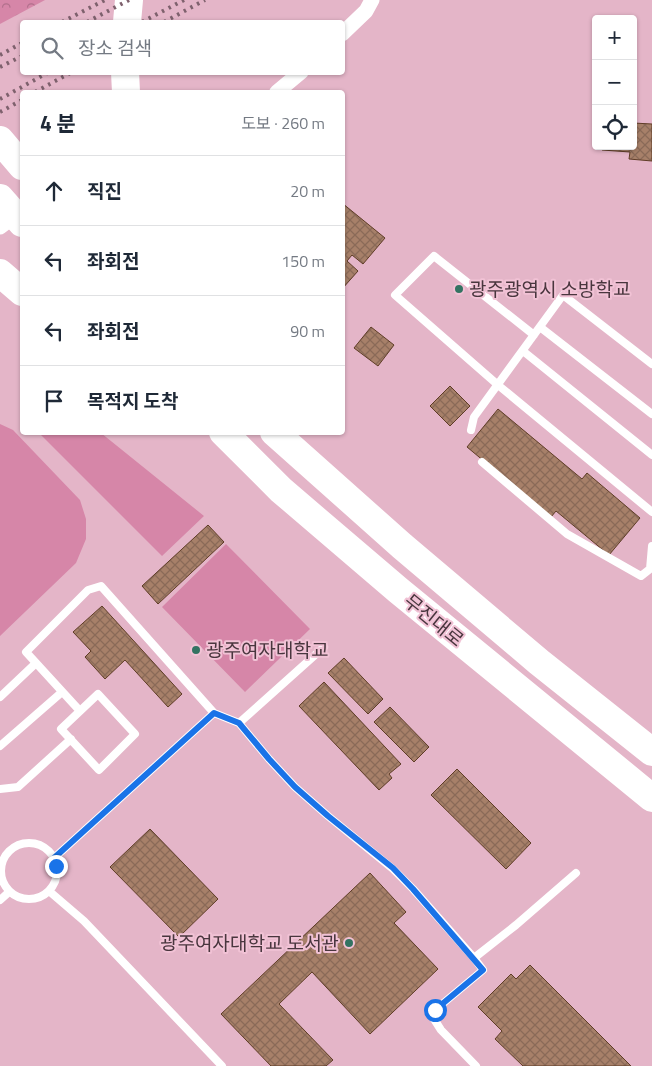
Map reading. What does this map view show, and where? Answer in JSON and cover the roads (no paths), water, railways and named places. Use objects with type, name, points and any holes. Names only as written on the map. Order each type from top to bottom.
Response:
[{"type":"highway","points":[[127,20],[129,0]]},
{"type":"highway","points":[[125,75],[126,90]]},
{"type":"highway","points":[[0,140],[20,164]]},
{"type":"highway","points":[[0,198],[20,221]]},
{"type":"highway","points":[[0,273],[20,290]]},
{"type":"highway","points":[[205,435],[281,490]]},
{"type":"highway","name":"무진대로","points":[[226,435],[281,490],[405,597],[652,798]]},
{"type":"highway","name":"무진대로","points":[[277,435],[402,546],[539,662],[652,752]]},
{"type":"highway","points":[[304,435],[402,546]]},
{"type":"street","points":[[345,31],[366,11],[372,0]]},
{"type":"street","points":[[279,90],[297,75]]},
{"type":"street","points":[[0,227],[20,212]]},
{"type":"lane","points":[[534,336],[434,256],[395,295],[498,385],[652,512]]},
{"type":"lane","points":[[471,430],[474,417],[563,295],[652,364]]},
{"type":"lane","points":[[540,326],[652,414]]},
{"type":"lane","points":[[523,351],[652,455]]},
{"type":"lane","points":[[482,462],[567,534],[642,576],[650,569],[652,546]]},
{"type":"lane","points":[[80,711],[26,652],[88,590],[101,586],[214,713],[239,723],[295,787],[393,868],[474,958],[483,970],[435,1010],[434,1019],[441,1030],[476,1066]]},
{"type":"lane","points":[[239,723],[324,647]]},
{"type":"lane","points":[[0,696],[36,663]]},
{"type":"lane","points":[[0,746],[62,692]]},
{"type":"lane","points":[[98,694],[135,734],[99,770],[62,729],[80,711],[98,694]]},
{"type":"lane","points":[[54,858],[214,713]]},
{"type":"lane","points":[[0,789],[18,787],[70,739]]},
{"type":"lane","points":[[32,843],[41,846],[54,858],[57,875],[49,891],[42,896],[34,899],[16,897],[4,885],[1,876],[2,858],[15,846],[32,843]]},
{"type":"lane","points":[[474,958],[516,925],[576,873]]},
{"type":"lane","points":[[49,891],[84,921],[222,1066]]},
{"type":"lane","points":[[0,900],[9,892]]},
{"type":"railway","points":[[66,20],[105,0]]},
{"type":"railway","points":[[91,20],[129,0]]},
{"type":"railway","points":[[146,20],[184,0]]},
{"type":"railway","points":[[168,20],[205,0]]},
{"type":"railway","points":[[0,55],[20,44]]},
{"type":"railway","points":[[0,67],[20,57]]},
{"type":"railway","points":[[0,99],[44,75]]},
{"type":"railway","points":[[39,90],[66,75]]},
{"type":"railway","points":[[0,112],[20,101]]},
{"type":"place","name":"광주광역시 소방학교","points":[[459,289]]},
{"type":"place","name":"광주여자대학교","points":[[196,650]]},
{"type":"place","name":"광주여자대학교 도서관","points":[[349,943]]}]
